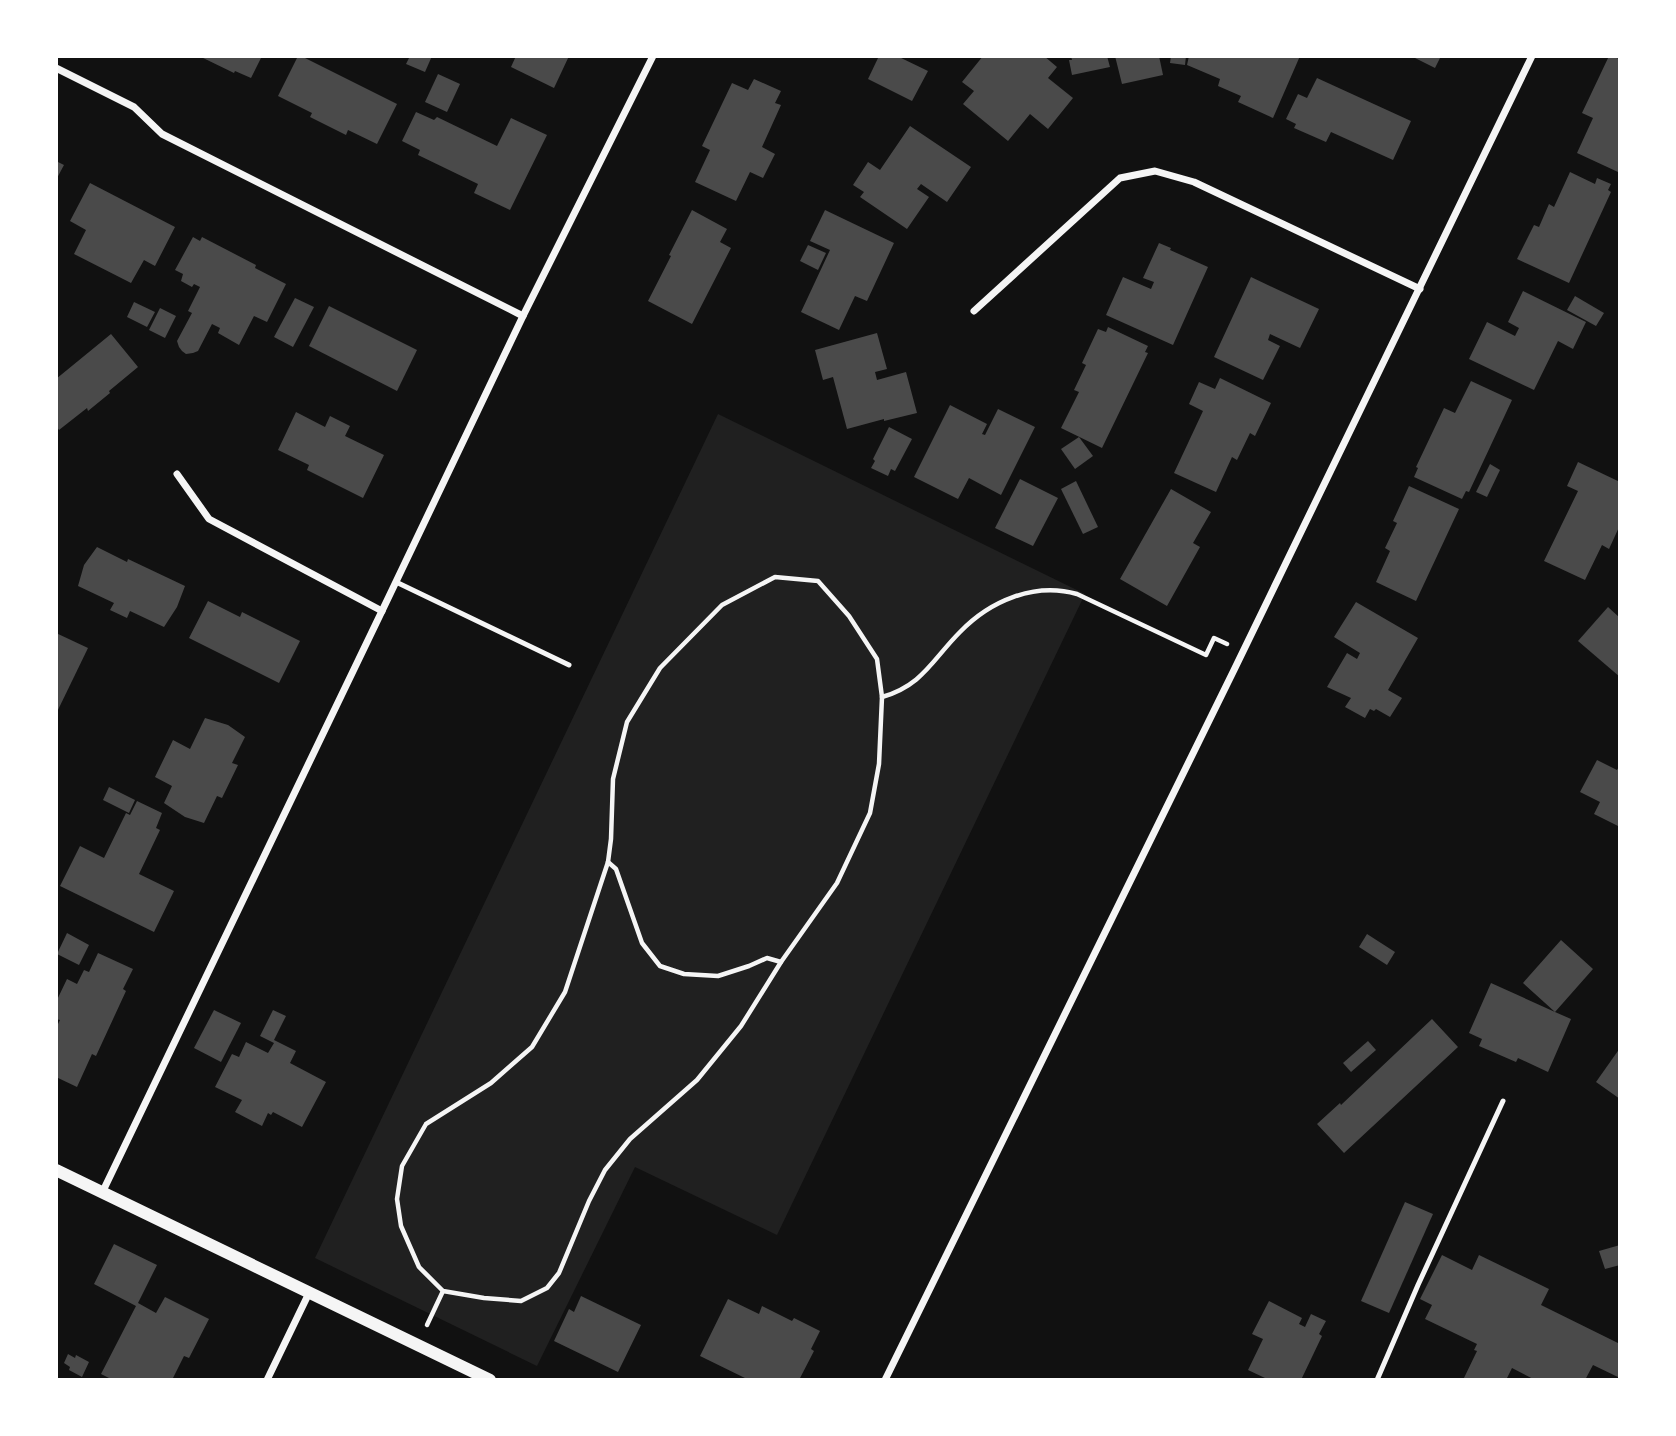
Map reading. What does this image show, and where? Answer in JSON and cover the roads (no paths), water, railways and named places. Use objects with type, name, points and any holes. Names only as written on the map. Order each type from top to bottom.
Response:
[{"type":"street","points":[[102,1193],[523,316],[653,56]]},
{"type":"street","points":[[885,1380],[1532,56]]},
{"type":"street","points":[[56,68],[134,107],[162,134],[523,316]]},
{"type":"street","points":[[974,310],[1120,178],[1154,171],[1194,181],[1420,289]]},
{"type":"street","points":[[177,474],[209,519],[382,611]]},
{"type":"street","points":[[56,1170],[490,1380]]},
{"type":"street","points":[[267,1380],[309,1293]]},
{"type":"lane","points":[[396,582],[569,665]]},
{"type":"lane","points":[[1377,1380],[1503,1101]]}]
